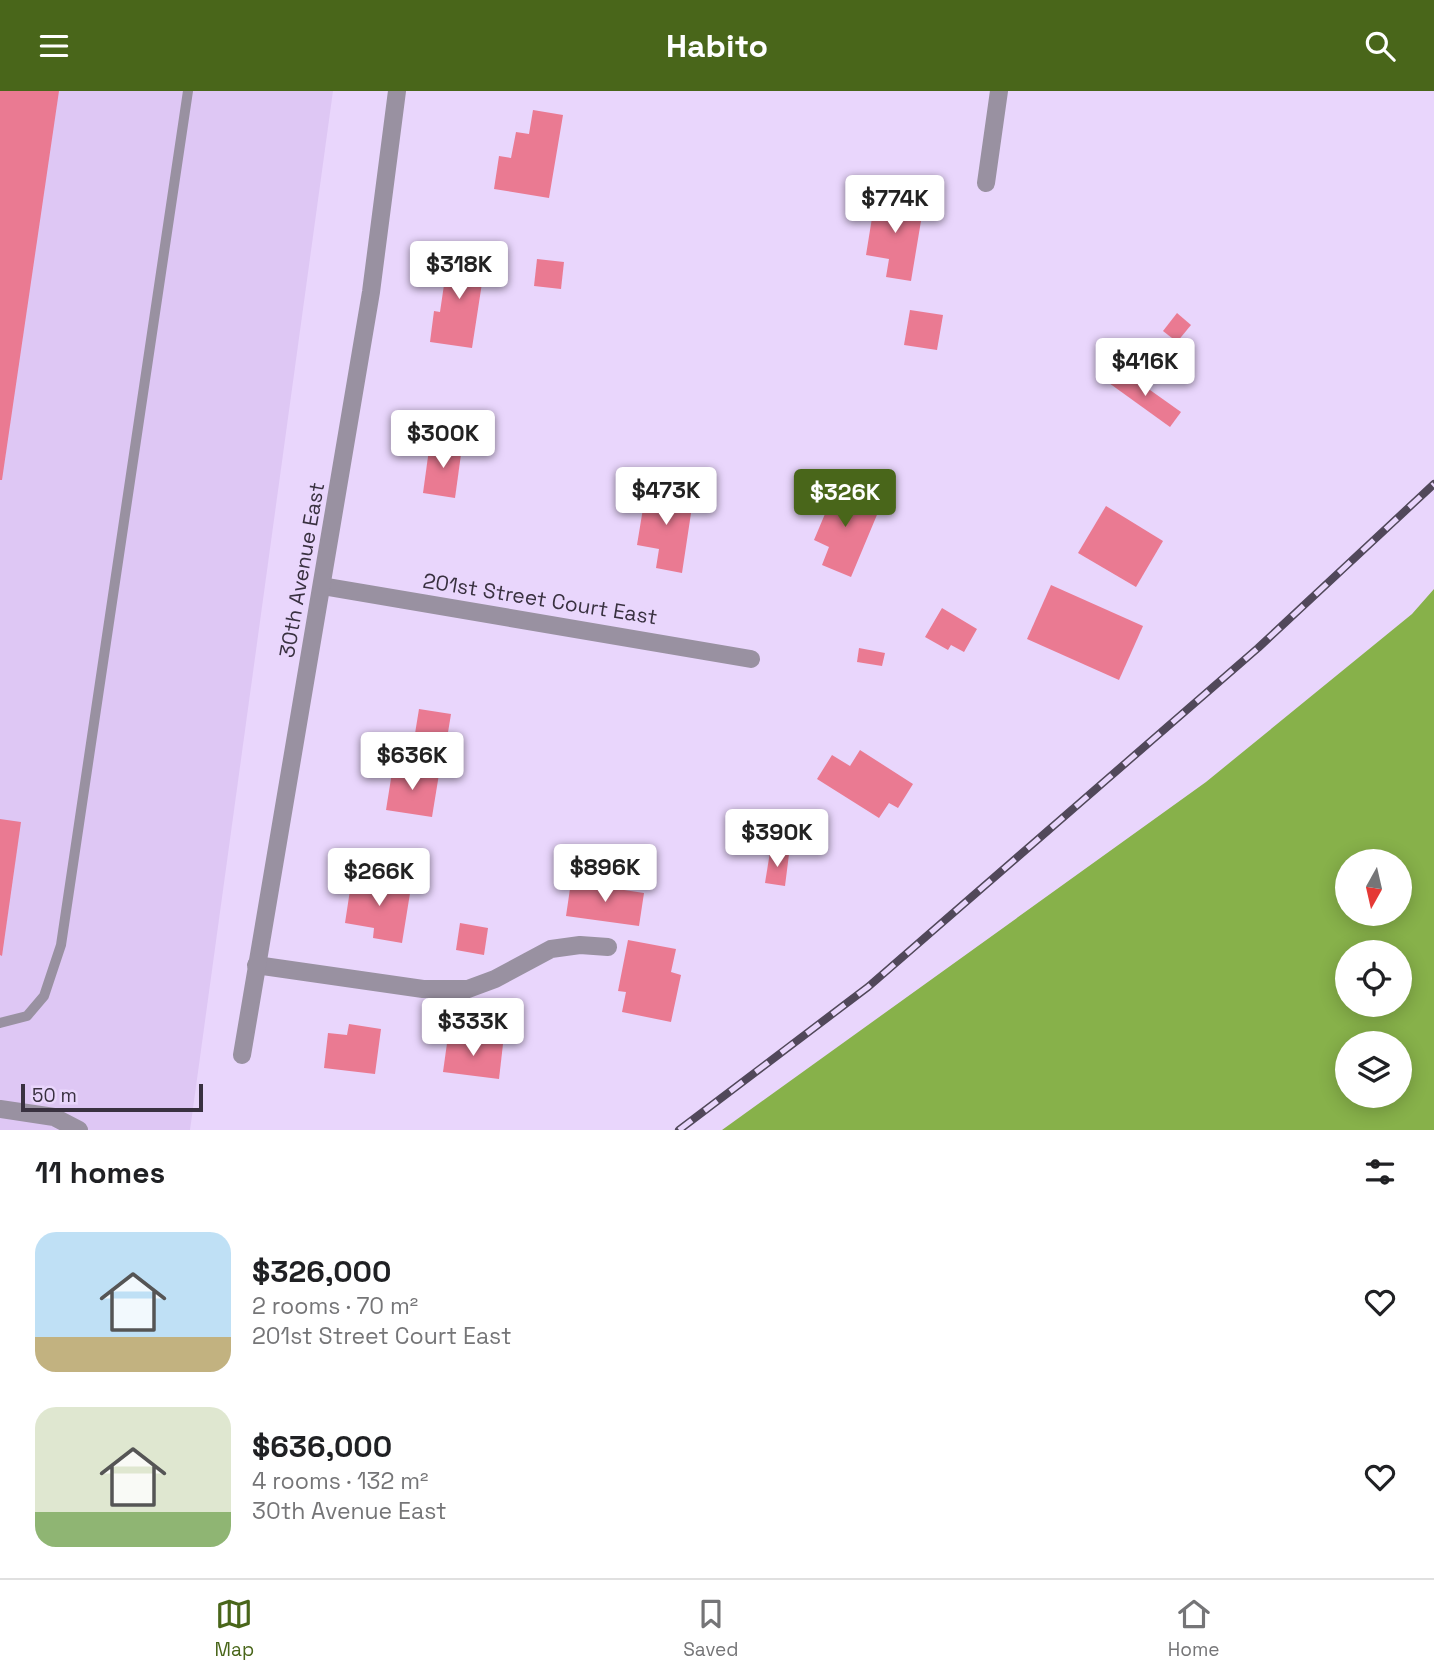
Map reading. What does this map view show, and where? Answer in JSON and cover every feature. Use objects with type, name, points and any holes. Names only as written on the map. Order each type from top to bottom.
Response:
[{"type":"street","name":"30th Avenue East","points":[[242,1055],[371,292],[397,91]]},
{"type":"street","points":[[986,183],[999,91]]},
{"type":"street","name":"201st Street Court East","points":[[321,586],[751,659]]},
{"type":"street","points":[[256,965],[423,989],[468,989],[495,979],[551,949],[580,945],[608,947]]},
{"type":"street","points":[[0,1109],[54,1118],[79,1130]]},
{"type":"lane","points":[[0,1023],[27,1016],[44,996],[61,945],[188,91]]},
{"type":"shaded area","points":[[0,91],[333,91],[190,1130],[0,1130]]},
{"type":"green space","points":[[1434,589],[1434,1130],[722,1130],[1206,782],[1412,614]]},
{"type":"building","points":[[0,91],[59,91],[2,480],[0,480]]},
{"type":"building","points":[[533,110],[563,115],[549,198],[494,189],[499,156],[511,158],[516,132],[529,134]]},
{"type":"building","points":[[876,193],[901,197],[900,205],[923,209],[911,281],[886,277],[889,259],[866,255]]},
{"type":"building","points":[[449,251],[486,257],[472,348],[430,342],[434,311],[440,312]]},
{"type":"building","points":[[537,259],[564,262],[561,289],[534,286]]},
{"type":"building","points":[[910,310],[943,315],[937,350],[904,345]]},
{"type":"building","points":[[1177,313],[1191,325],[1177,342],[1163,331]]},
{"type":"building","points":[[1119,368],[1181,412],[1170,427],[1109,383]]},
{"type":"building","points":[[430,442],[462,447],[455,498],[423,493]]},
{"type":"building","points":[[838,483],[863,493],[859,502],[879,510],[851,577],[822,565],[829,547],[814,540]]},
{"type":"building","points":[[647,484],[672,488],[671,496],[693,500],[682,573],[656,568],[659,549],[637,545]]},
{"type":"building","points":[[1106,506],[1163,541],[1136,587],[1078,553]]},
{"type":"building","points":[[1051,585],[1143,626],[1119,680],[1027,639]]},
{"type":"building","points":[[942,608],[977,629],[964,652],[951,645],[948,650],[925,637]]},
{"type":"building","points":[[859,648],[885,653],[882,666],[857,662]]},
{"type":"building","points":[[419,709],[451,714],[443,763],[411,758]]},
{"type":"building","points":[[860,750],[913,784],[898,808],[889,803],[879,818],[817,779],[832,755],[850,766]]},
{"type":"building","points":[[393,766],[439,774],[432,817],[386,810]]},
{"type":"building","points":[[0,819],[21,822],[2,956],[0,955]]},
{"type":"building","points":[[770,852],[789,854],[785,886],[765,883]]},
{"type":"building","points":[[352,877],[411,887],[402,943],[373,938],[374,928],[345,923]]},
{"type":"building","points":[[571,882],[644,893],[639,926],[566,916]]},
{"type":"building","points":[[460,923],[488,928],[484,955],[456,950]]},
{"type":"building","points":[[628,940],[676,949],[671,972],[681,975],[671,1022],[622,1012],[626,992],[618,991]]},
{"type":"building","points":[[349,1024],[381,1029],[375,1074],[324,1068],[328,1033],[347,1035]]},
{"type":"building","points":[[448,1036],[503,1044],[499,1079],[443,1072]]},
{"type":"railway","points":[[679,1130],[868,987],[1258,648],[1434,484]]}]
